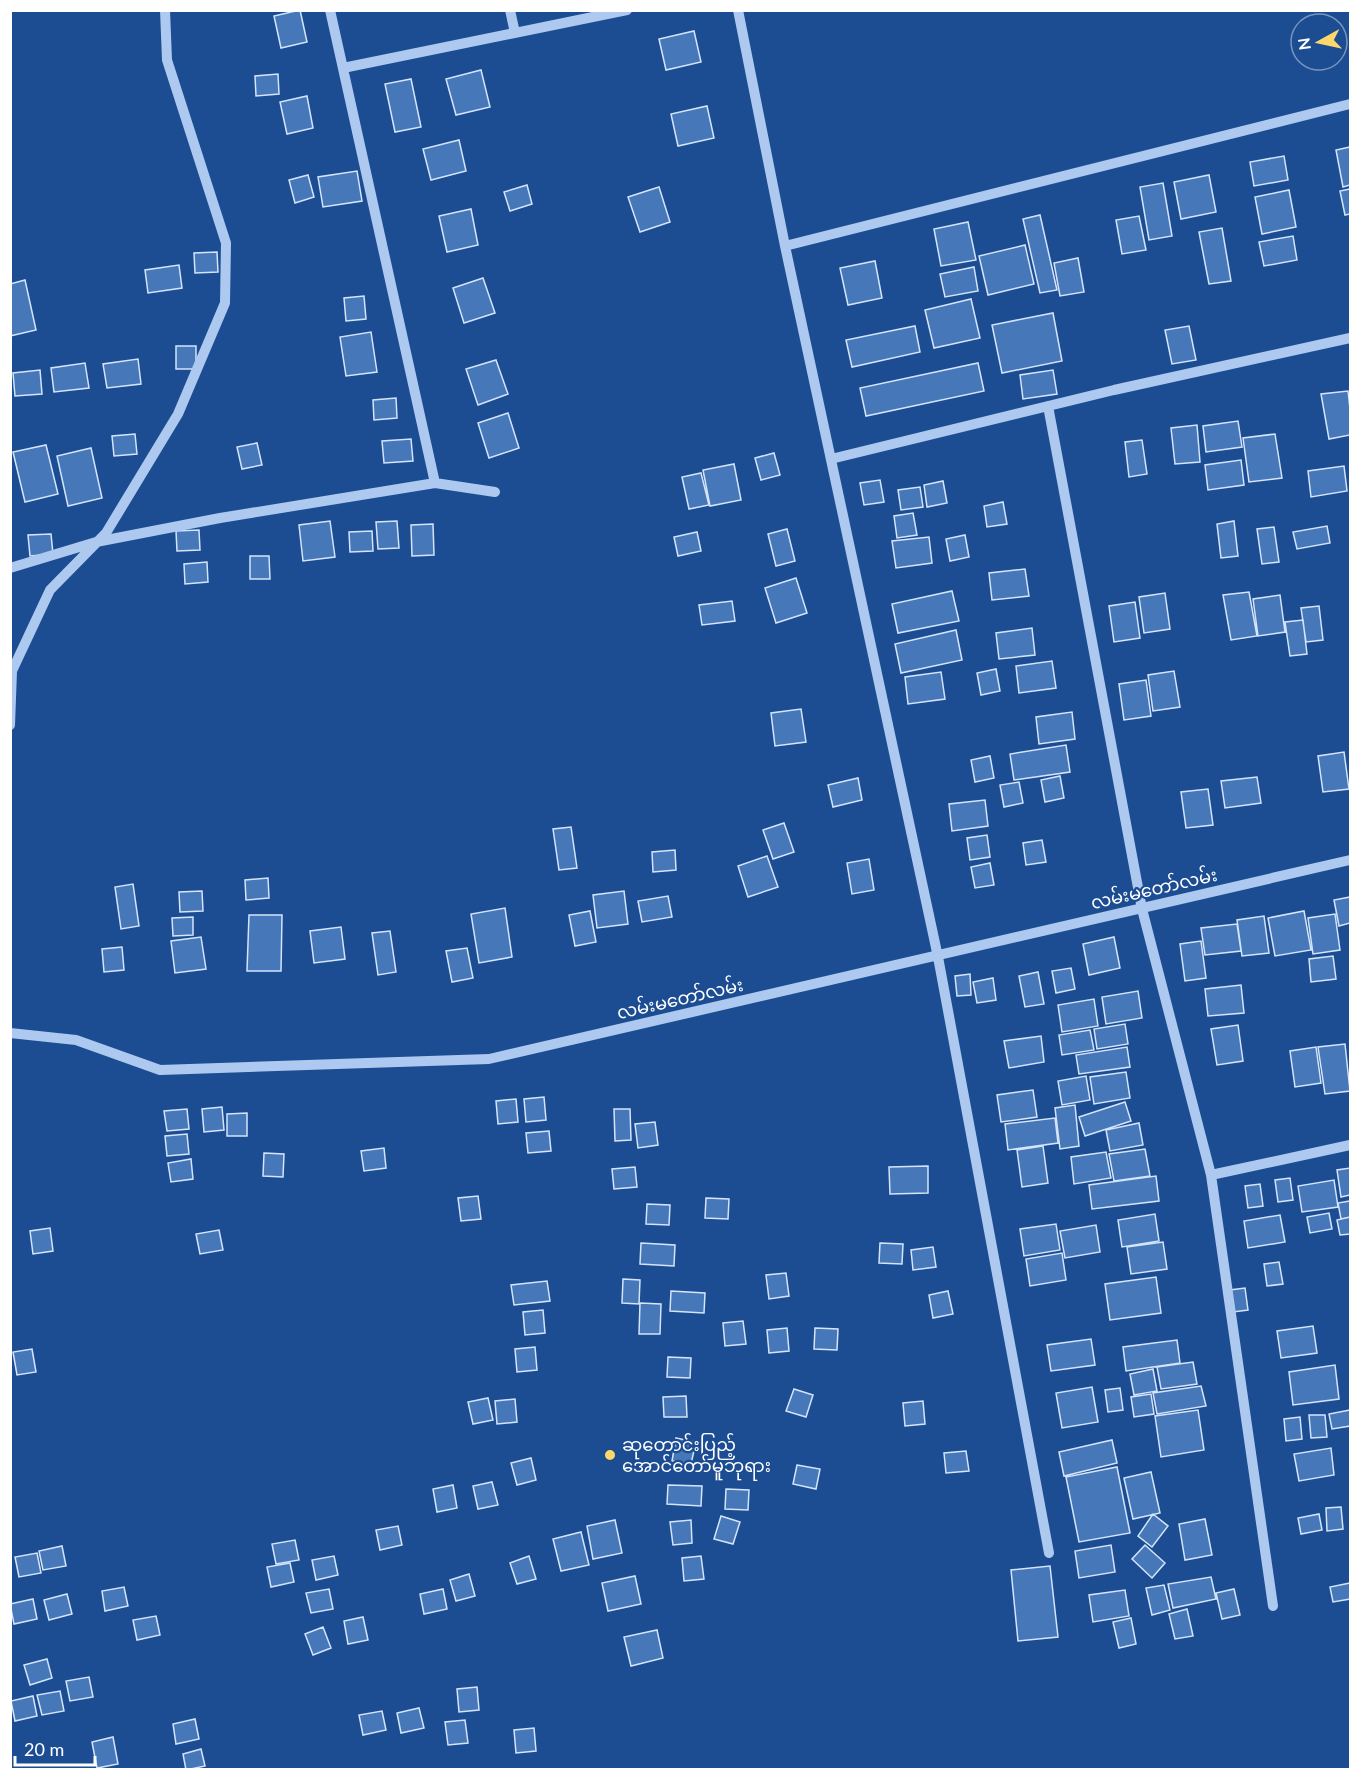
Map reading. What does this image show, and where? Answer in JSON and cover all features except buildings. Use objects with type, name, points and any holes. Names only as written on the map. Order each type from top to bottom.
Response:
[{"type":"street","points":[[10,725],[12,671],[50,590],[106,532],[178,414],[225,303],[226,243],[167,60],[165,10]]},
{"type":"street","points":[[330,10],[435,483]]},
{"type":"street","points":[[510,10],[515,33]]},
{"type":"street","points":[[343,68],[627,10]]},
{"type":"street","points":[[738,10],[785,246],[939,957],[1049,1553]]},
{"type":"street","points":[[785,246],[1350,104]]},
{"type":"street","points":[[831,459],[1048,406],[1350,338]]},
{"type":"street","points":[[1048,406],[1142,909],[1211,1175],[1273,1606]]},
{"type":"street","points":[[10,568],[96,542],[220,518],[435,483],[495,492]]},
{"type":"street","name":"လမ်းမတော်လမ်း","points":[[10,1033],[76,1040],[160,1070],[489,1059],[939,957],[1350,860]]},
{"type":"street","points":[[1211,1175],[1350,1145]]},
{"type":"place","name":"ဆုတောင်းပြည့် အောင်တော်မူဘုရား","points":[[610,1455]]}]
